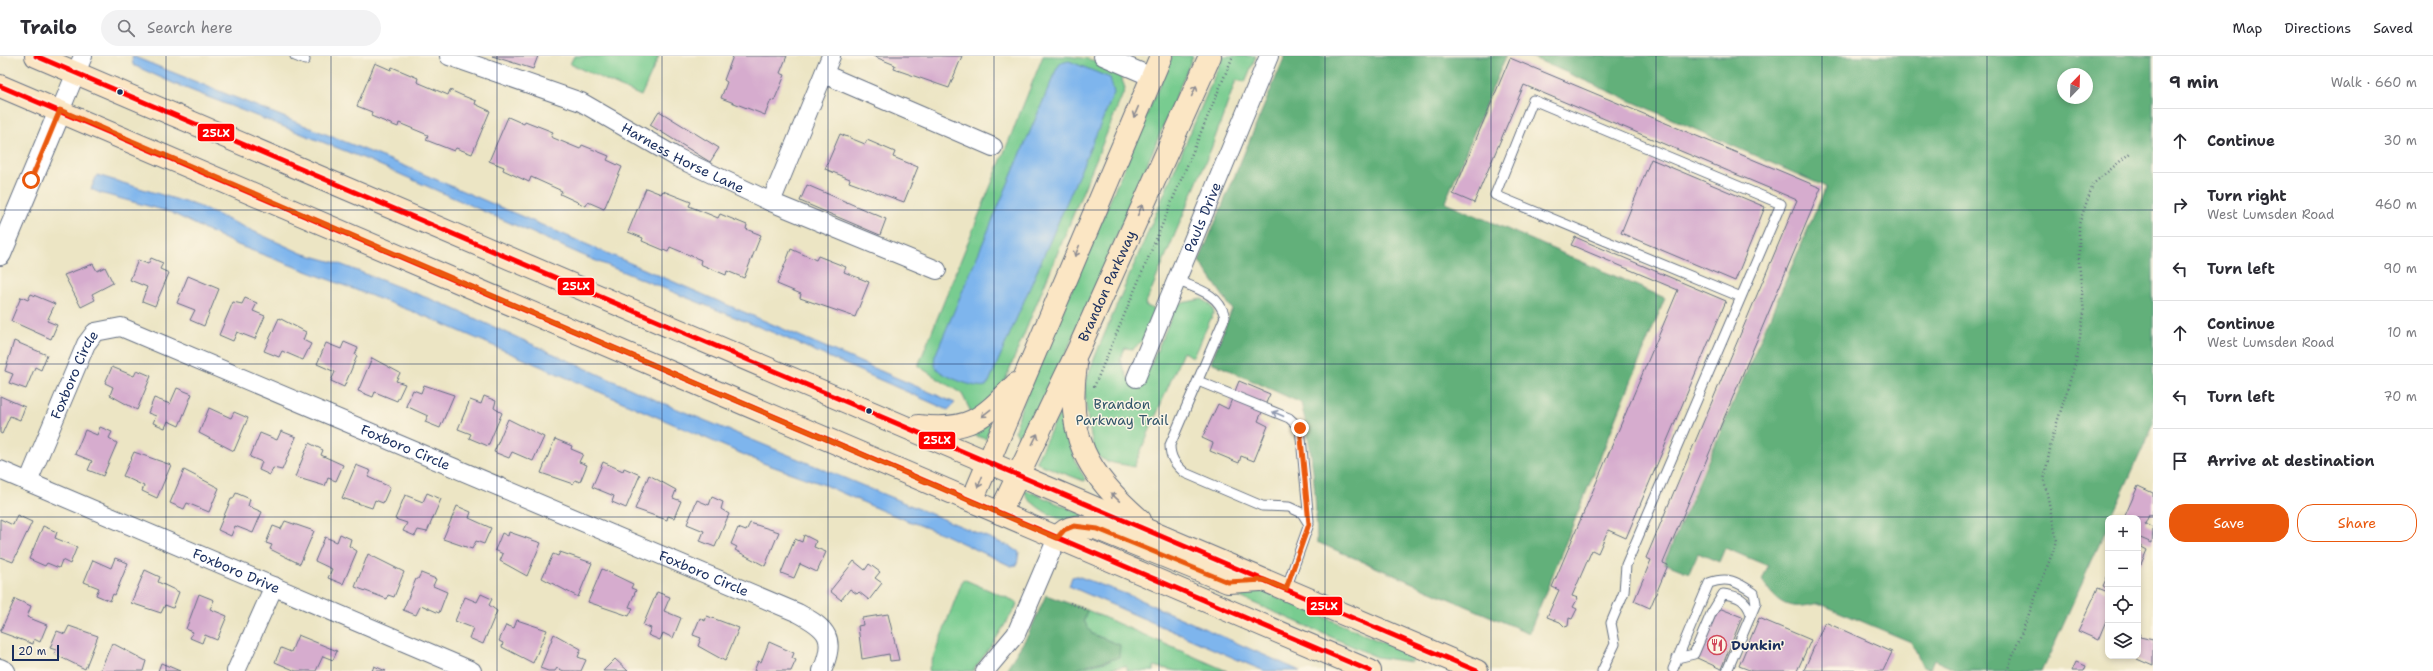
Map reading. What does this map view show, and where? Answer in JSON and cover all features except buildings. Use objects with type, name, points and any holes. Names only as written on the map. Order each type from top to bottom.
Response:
[{"type":"main road","points":[[36,56],[80,64],[1018,475],[1477,671]]},
{"type":"main road","points":[[972,501],[1161,56]]},
{"type":"main road","name":"Brandon Parkway","points":[[1000,513],[1079,348],[1210,56]]},
{"type":"main road","points":[[0,86],[60,110],[1370,671]]},
{"type":"main road","points":[[1079,348],[1074,407],[1078,437],[1093,471],[1108,491],[1154,532]]},
{"type":"main road","points":[[903,425],[935,428],[955,427],[974,422],[986,414],[1024,376]]},
{"type":"main road","points":[[1057,538],[1068,528],[1080,526],[1091,528],[1228,582],[1264,580]]},
{"type":"street","name":"Harness Horse Lane","points":[[449,56],[581,102],[678,158],[771,202],[937,270]]},
{"type":"street","points":[[771,202],[831,56]]},
{"type":"street","points":[[1103,56],[1152,77]]},
{"type":"street","name":"Pauls Drive","points":[[1136,378],[1269,56]]},
{"type":"street","points":[[0,254],[80,64]]},
{"type":"street","points":[[824,74],[992,147]]},
{"type":"street","name":"Foxboro Circle","points":[[28,482],[86,344],[95,332],[121,327],[798,613],[815,622],[826,634],[831,651],[822,671]]},
{"type":"street","name":"Foxboro Drive","points":[[0,470],[274,586],[436,664],[472,671]]},
{"type":"street","points":[[985,671],[1016,634],[1057,538]]},
{"type":"street","points":[[236,671],[274,586]]},
{"type":"street","points":[[0,668],[6,671]]},
{"type":"lane","points":[[295,56],[305,60]]},
{"type":"lane","points":[[1602,671],[1615,644],[1611,623],[1624,592],[1626,565],[1781,204],[1533,100],[1495,195],[1741,297]]},
{"type":"lane","points":[[1176,280],[1212,296],[1222,305],[1225,317],[1170,445],[1170,455],[1176,465],[1185,473],[1262,506],[1289,507],[1302,513],[1309,524]]},
{"type":"lane","points":[[1198,380],[1289,418],[1300,428],[1309,524],[1286,589]]},
{"type":"lane","points":[[1673,669],[1709,583],[1722,579],[1739,582],[1754,593],[1756,603],[1727,671]]},
{"type":"lane","points":[[1677,658],[1694,654],[1711,614],[1723,594],[1736,596],[1747,603],[1751,614]]},
{"type":"path","points":[[1074,407],[1092,390],[1233,56]]},
{"type":"path","points":[[2007,671],[2057,541],[2044,480],[2052,440],[2076,361],[2084,313],[2079,262],[2079,224],[2093,184],[2130,153]]},
{"type":"path","points":[[1070,603],[1086,610]]},
{"type":"green space","points":[[574,56],[659,56],[641,96],[570,64]]},
{"type":"green space","points":[[1043,56],[1080,58],[1093,60],[1104,64],[1114,70],[1121,78],[1125,89],[1006,378],[991,401],[972,414],[962,394],[918,366]]},
{"type":"green space","points":[[1172,56],[1193,56],[1080,323],[1025,439],[1020,439],[1015,431],[1021,408]]},
{"type":"green space","name":"Brandon Parkway Trail","points":[[1223,56],[1256,56],[1245,82],[1236,80],[1211,149],[1145,305],[1155,310],[1142,341],[1133,349],[1125,348],[1120,360],[1128,379],[1142,385],[1177,304],[1202,299],[1210,304],[1214,312],[1193,357],[1183,352],[1134,467],[1105,461],[1097,455],[1090,433],[1085,391],[1088,374]]},
{"type":"green space","points":[[1285,56],[1506,56],[1445,202],[1665,298],[1529,633],[1317,542],[1313,472],[1301,403],[1211,362],[1232,309],[1199,261]]},
{"type":"green space","points":[[1529,56],[2153,56],[2153,425],[2112,515],[2105,515],[2105,532],[2042,671],[1958,671],[1934,660],[1930,669],[1923,667],[1911,642],[1818,603],[1799,606],[1785,604],[1773,595],[1762,580],[1768,566],[1725,548],[1719,562],[1698,553],[1689,573],[1664,563],[1826,187]]},
{"type":"green space","points":[[1063,405],[1065,424],[1070,444],[1076,462],[1086,480],[1084,481],[1037,463],[1036,461]]},
{"type":"green space","points":[[989,423],[991,425],[986,439],[970,434]]},
{"type":"green space","points":[[1025,491],[1120,530],[1074,523],[1052,516],[1030,501],[1026,496]]},
{"type":"green space","points":[[963,579],[1017,602],[1016,607],[992,645],[973,671],[928,671]]},
{"type":"green space","points":[[1235,589],[1264,591],[1414,656],[1411,662],[1377,657],[1233,594]]},
{"type":"green space","points":[[1046,595],[1087,610],[1084,621],[1092,634],[1120,645],[1119,657],[1091,664],[1075,671],[1005,671],[1028,635]]},
{"type":"green space","points":[[1087,610],[1227,671],[1176,671],[1154,666],[1154,671],[1127,671],[1126,666],[1096,671],[1075,671],[1082,667],[1110,661],[1120,645],[1092,634],[1084,621]]},
{"type":"water","points":[[132,56],[400,164],[955,403],[948,410],[774,333],[589,258],[368,160],[175,84],[133,65]]},
{"type":"water","points":[[1069,61],[1110,78],[1114,93],[989,382],[986,386],[975,386],[961,382],[938,370],[934,360],[935,356],[1057,68],[1061,63]]},
{"type":"water","points":[[97,175],[198,206],[301,253],[337,263],[443,304],[658,401],[1011,547],[1019,552],[1017,565],[1011,566],[943,534],[885,512],[822,484],[763,463],[427,317],[235,244],[170,212],[100,193],[91,189]]},
{"type":"water","points":[[1077,576],[1131,596],[1300,671],[1265,671],[1250,665],[1069,586],[1072,577]]},
{"type":"transit line","name":"25LX","points":[[36,56],[1477,671]]},
{"type":"transit line","name":"25LX","points":[[0,86],[1370,671]]},
{"type":"place","name":"Dunkin'","points":[[1717,645]]},
{"type":"route","points":[[31,180],[60,110],[1057,538],[1064,530],[1074,526],[1098,529],[1228,582],[1264,580],[1286,589],[1305,540],[1309,524],[1300,428]]}]
